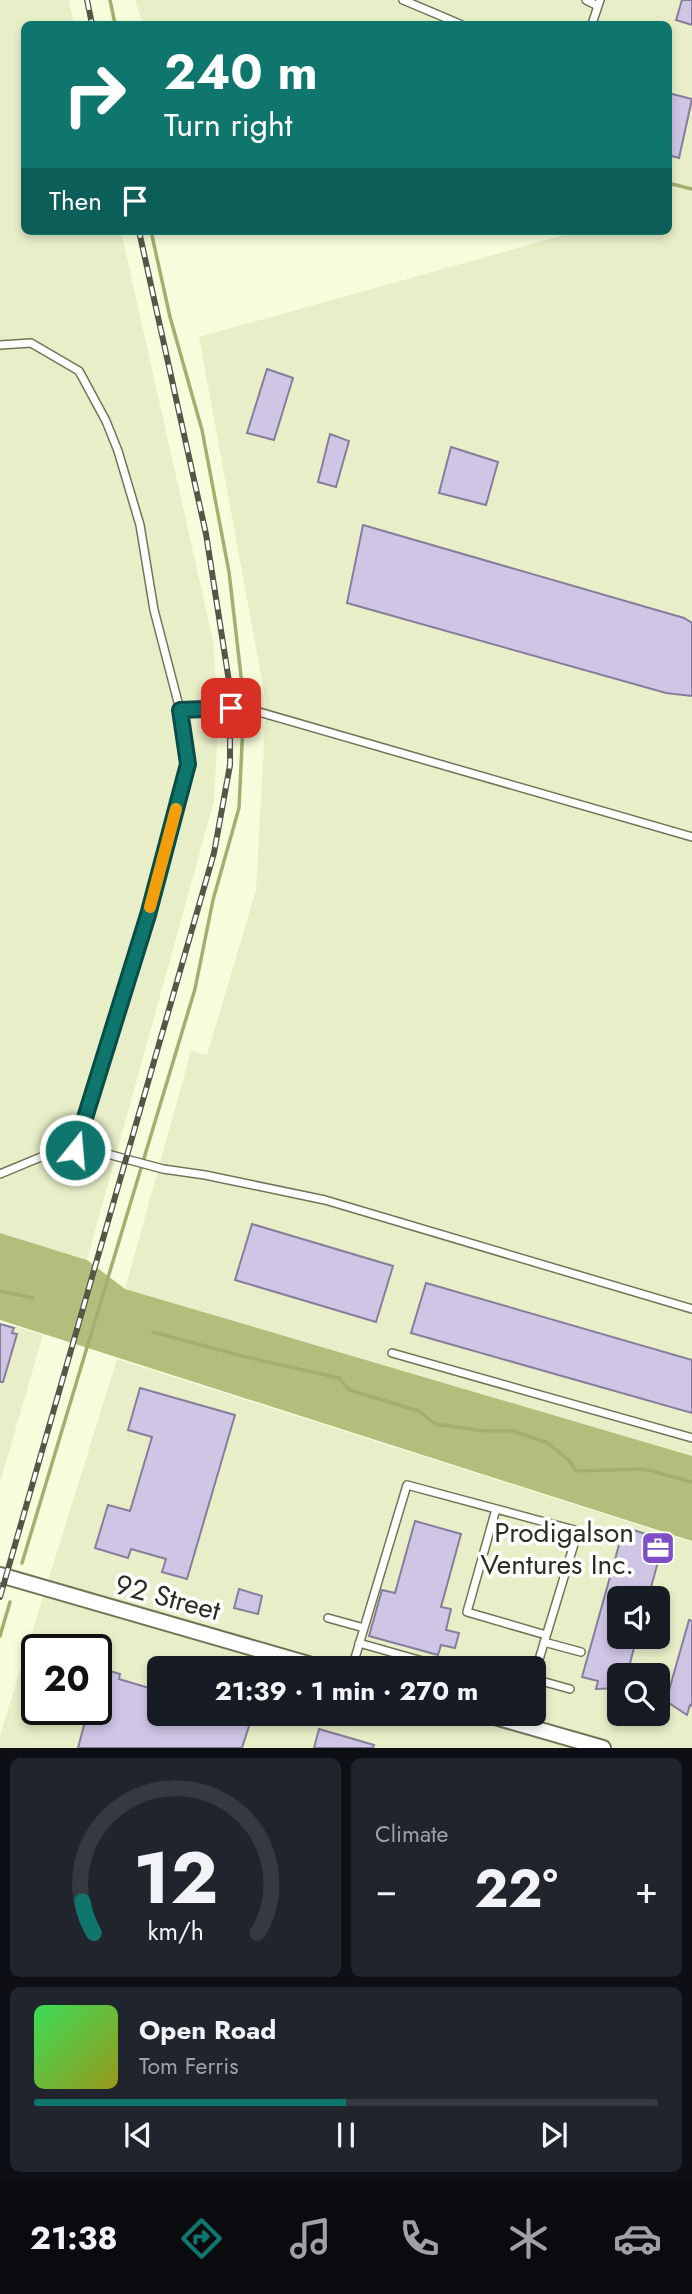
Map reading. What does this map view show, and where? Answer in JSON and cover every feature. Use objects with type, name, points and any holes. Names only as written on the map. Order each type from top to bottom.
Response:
[{"type":"street","name":"92 Street","points":[[0,1575],[280,1656]]},
{"type":"street","points":[[541,1726],[603,1748]]},
{"type":"lane","points":[[402,0],[453,21]]},
{"type":"lane","points":[[586,0],[599,3],[598,21]]},
{"type":"lane","points":[[0,345],[31,343],[79,371],[106,421],[140,525],[154,610],[180,710],[188,764],[148,915],[75,1150]]},
{"type":"lane","points":[[180,710],[220,707],[252,710],[692,837]]},
{"type":"lane","points":[[0,1174],[53,1152],[100,1152],[163,1169],[326,1199],[692,1309]]},
{"type":"lane","points":[[392,1353],[692,1438]]},
{"type":"lane","points":[[355,1656],[407,1485],[578,1531],[540,1656]]},
{"type":"lane","points":[[496,1509],[467,1612],[581,1652]]},
{"type":"lane","points":[[328,1618],[364,1628]]},
{"type":"lane","points":[[359,1643],[405,1656]]},
{"type":"lane","points":[[546,1682],[570,1689]]},
{"type":"shaded area","points":[[0,0],[69,0],[73,21],[21,21],[21,235],[122,235],[214,645],[218,727],[214,801],[87,1260],[0,1233]]},
{"type":"shaded area","points":[[135,0],[692,0],[692,1456],[125,1289],[191,1051],[207,1055],[256,890],[266,703],[199,337],[561,235],[672,235],[672,21],[142,21]]},
{"type":"shaded area","points":[[0,1322],[43,1335],[0,1483]]},
{"type":"shaded area","points":[[117,1359],[692,1542],[692,1748],[0,1748],[0,1735],[21,1668],[21,1725],[112,1725],[112,1634],[31,1634]]},
{"type":"green space","points":[[0,1233],[87,1260],[125,1289],[692,1456],[692,1541],[0,1320]]},
{"type":"building","points":[[682,0],[692,0],[692,25],[676,20]]},
{"type":"building","points":[[672,94],[692,99],[679,158],[672,156]]},
{"type":"building","points":[[267,369],[293,378],[274,440],[247,433]]},
{"type":"building","points":[[330,434],[349,441],[336,487],[318,482]]},
{"type":"building","points":[[451,447],[498,462],[486,505],[439,493]]},
{"type":"building","points":[[363,525],[684,618],[692,623],[692,696],[666,693],[347,603]]},
{"type":"building","points":[[252,1224],[393,1266],[376,1322],[235,1280]]},
{"type":"building","points":[[426,1283],[692,1360],[692,1413],[411,1333]]},
{"type":"building","points":[[0,1324],[14,1328],[12,1333],[17,1334],[3,1382],[0,1382]]},
{"type":"building","points":[[140,1388],[235,1415],[187,1579],[162,1572],[166,1559],[131,1549],[128,1558],[95,1548],[108,1505],[130,1511],[152,1437],[128,1430]]},
{"type":"building","points":[[415,1521],[461,1534],[441,1607],[451,1609],[446,1630],[459,1633],[455,1648],[441,1645],[438,1655],[369,1636],[382,1590],[395,1593]]},
{"type":"building","points":[[624,1527],[664,1540],[651,1586],[607,1586]]},
{"type":"building","points":[[607,1588],[607,1649],[634,1649],[630,1663],[607,1663],[607,1689],[596,1689],[598,1681],[582,1677]]},
{"type":"building","points":[[239,1589],[262,1596],[258,1614],[234,1608]]},
{"type":"building","points":[[689,1620],[692,1621],[692,1706],[690,1705],[687,1715],[670,1704],[670,1687]]},
{"type":"building","points":[[112,1672],[120,1674],[119,1679],[147,1687],[147,1726],[249,1726],[242,1748],[78,1748],[84,1725],[112,1725]]},
{"type":"building","points":[[319,1729],[374,1745],[373,1748],[314,1748]]},
{"type":"waterway","points":[[110,0],[114,21]]},
{"type":"waterway","points":[[672,184],[692,189]]},
{"type":"waterway","points":[[22,1563],[195,989],[213,900],[239,808],[244,702],[229,572],[202,430],[170,317],[152,235]]},
{"type":"waterway","points":[[0,1291],[33,1298]]},
{"type":"waterway","points":[[153,1332],[339,1378],[349,1390],[419,1411],[435,1424],[484,1431],[513,1431],[548,1443],[570,1461],[576,1471],[644,1469],[692,1482]]},
{"type":"waterway","points":[[0,1636],[10,1602]]},
{"type":"railway","points":[[87,0],[91,21]]},
{"type":"railway","points":[[0,1597],[214,853],[230,765],[230,688],[206,534],[140,235]]},
{"type":"slow traffic","points":[[150,907],[176,809]]},
{"type":"place","name":"Prodigalson Ventures Inc.","points":[[658,1548]]},
{"type":"route","points":[[75,1150],[148,915],[188,764],[180,710],[231,708]]}]
